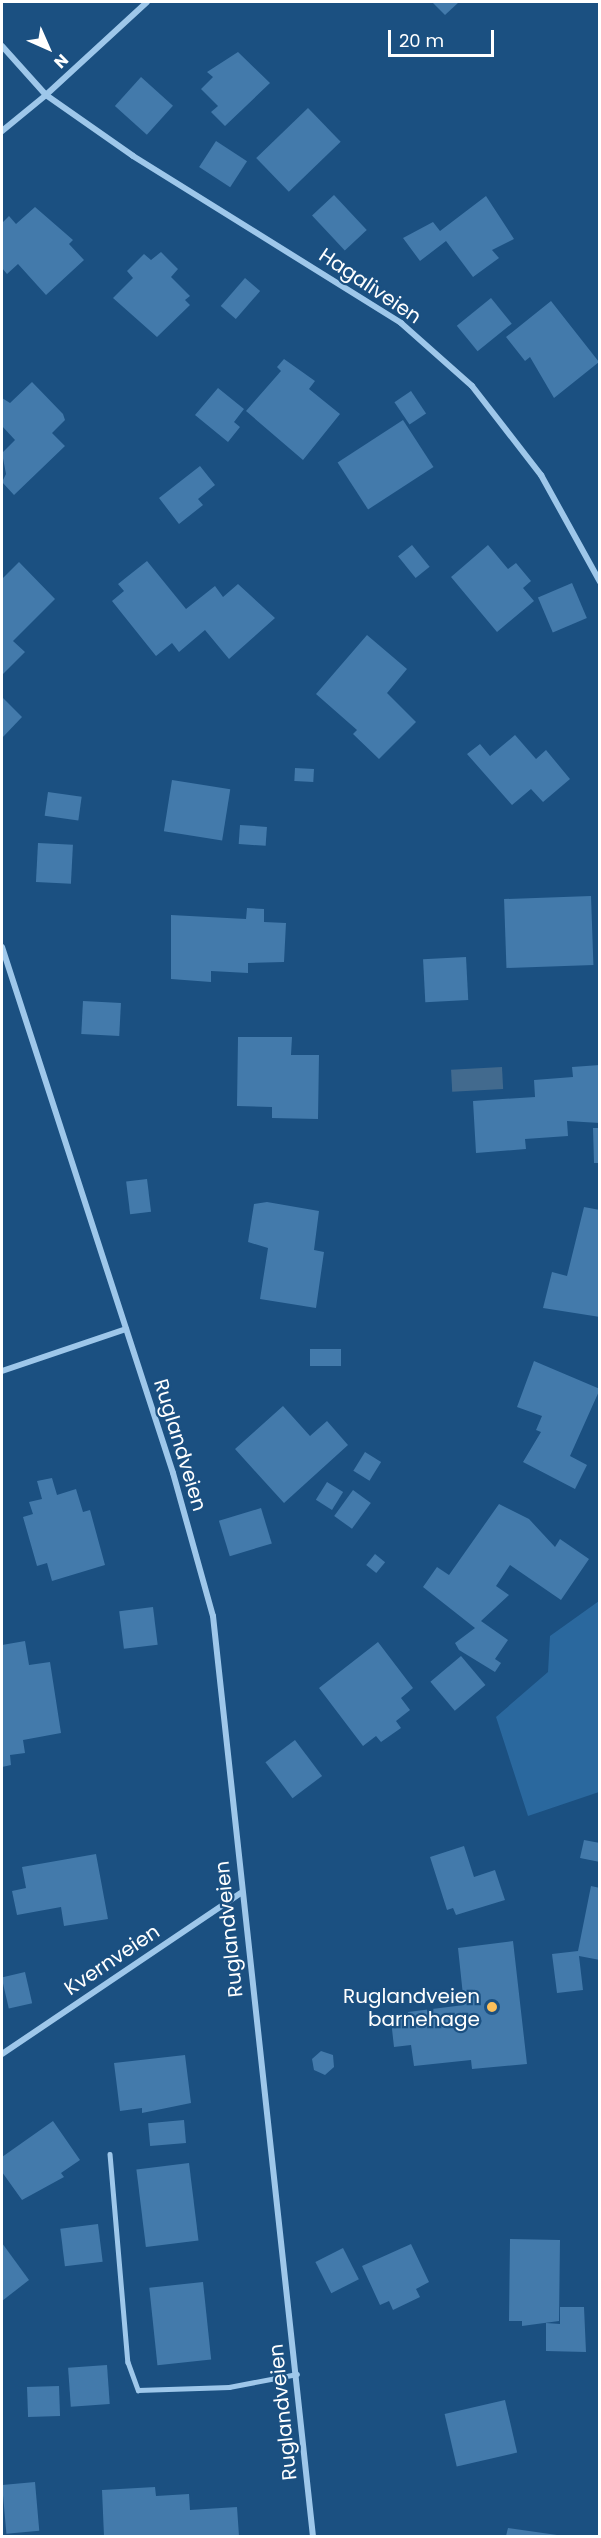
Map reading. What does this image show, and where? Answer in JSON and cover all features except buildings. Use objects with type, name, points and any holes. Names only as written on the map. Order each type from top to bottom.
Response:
[{"type":"street","points":[[2,131],[46,95],[147,2]]},
{"type":"street","points":[[2,46],[46,95]]},
{"type":"street","name":"Hagaliveien","points":[[46,95],[133,156],[401,323],[472,386],[541,475],[600,582]]},
{"type":"street","name":"Ruglandveien","points":[[2,946],[126,1329],[213,1616],[241,1893],[297,2374],[312,2536]]},
{"type":"street","points":[[2,1371],[126,1329]]},
{"type":"street","name":"Kvernveien","points":[[2,2054],[241,1893]]},
{"type":"lane","points":[[110,2154],[128,2362],[138,2390],[229,2387],[297,2374]]},
{"type":"shaded area","points":[[502,1067],[503,1089],[452,1092],[451,1070]]},
{"type":"shaded area","points":[[599,1601],[599,1792],[528,1816],[496,1717],[548,1672],[550,1636]]},
{"type":"place","name":"Ruglandveien barnehage","points":[[492,2007]]}]
